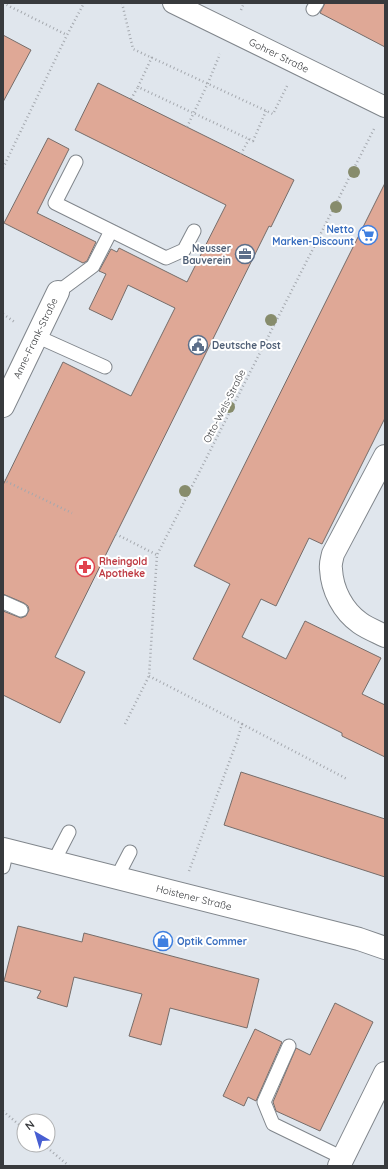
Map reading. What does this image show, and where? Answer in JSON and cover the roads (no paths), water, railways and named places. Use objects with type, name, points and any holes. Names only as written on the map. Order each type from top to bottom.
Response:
[{"type":"street","name":"Gohrer Straße","points":[[173,3],[385,107]]},
{"type":"street","name":"Anne-Frank-Straße","points":[[3,406],[58,292]]},
{"type":"street","points":[[385,456],[333,554],[330,568],[332,582],[337,595],[351,616],[361,624],[385,636]]},
{"type":"street","name":"Hoistener Straße","points":[[4,855],[54,861],[359,939],[385,948]]},
{"type":"street","points":[[341,1162],[385,1073]]},
{"type":"lane","points":[[76,162],[55,203],[166,258],[184,250],[194,231]]},
{"type":"lane","points":[[58,292],[93,266],[111,231]]},
{"type":"lane","points":[[36,336],[105,367]]},
{"type":"lane","points":[[3,602],[21,610]]},
{"type":"lane","points":[[54,861],[69,832]]},
{"type":"lane","points":[[117,877],[130,852]]},
{"type":"lane","points":[[289,1046],[264,1102],[273,1124],[341,1162]]},
{"type":"place","name":"Netto Marken-Discount","points":[[368,235]]},
{"type":"place","name":"Neusser Bauverein","points":[[245,254]]},
{"type":"place","name":"Deutsche Post","points":[[198,345]]},
{"type":"place","name":"Rheingold Apotheke","points":[[85,567]]},
{"type":"place","name":"Optik Commer","points":[[163,941]]}]
